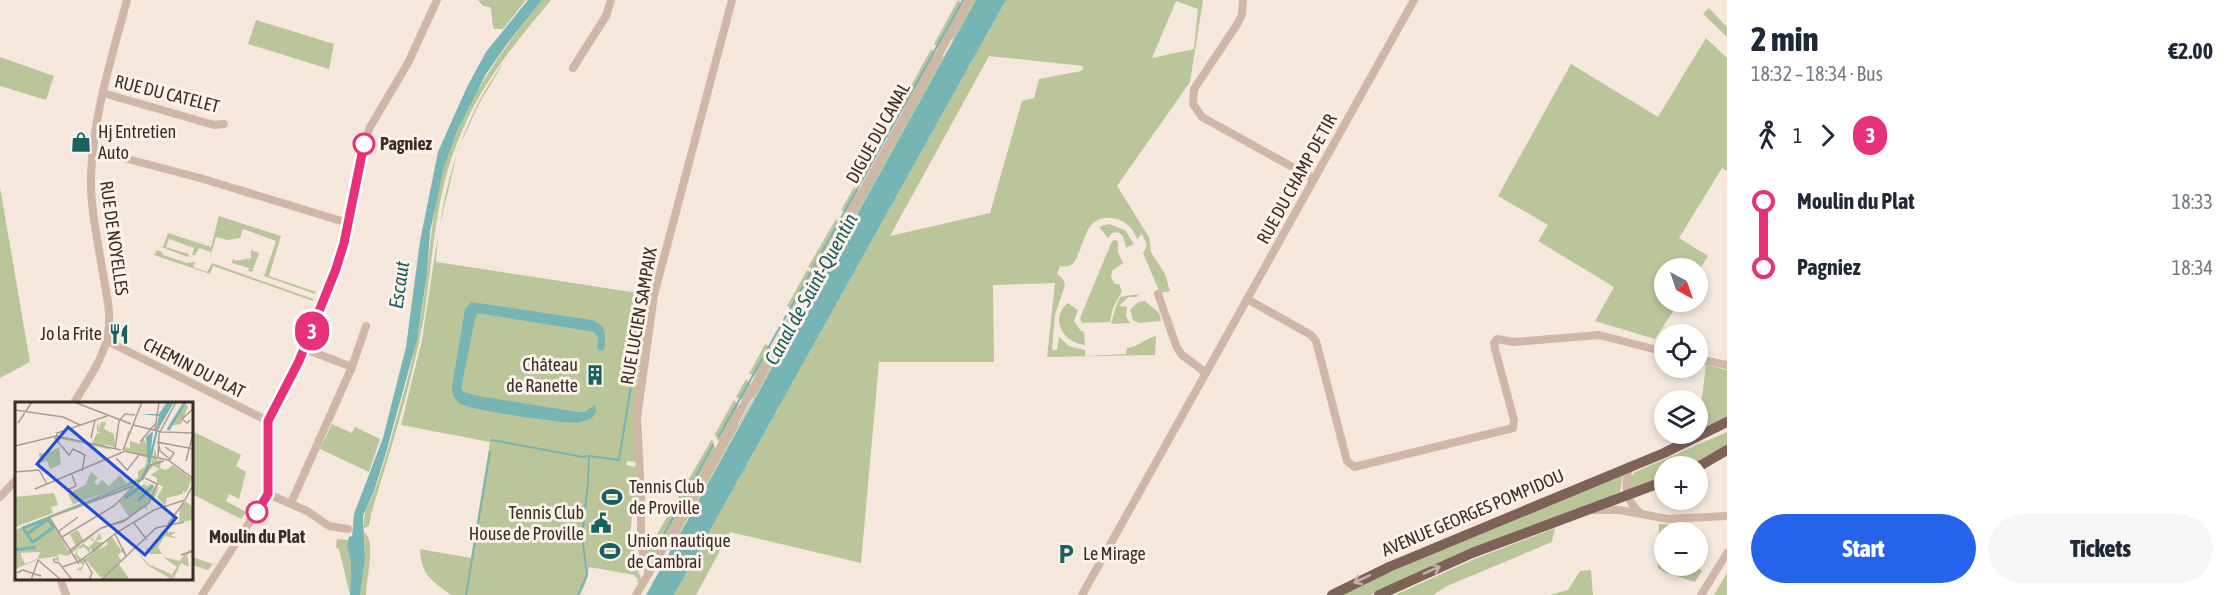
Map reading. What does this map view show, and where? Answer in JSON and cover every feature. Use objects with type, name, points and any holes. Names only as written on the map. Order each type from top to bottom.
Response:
[{"type":"main road","name":"AVENUE GEORGES POMPIDOU","points":[[1332,595],[1440,544],[1690,441],[1727,422]]},
{"type":"main road","points":[[1708,461],[1727,450]]},
{"type":"main road","name":"AVENUE GEORGES POMPIDOU","points":[[1379,595],[1472,553],[1654,486]]},
{"type":"street","name":"RUE DE NOYELLES","points":[[75,402],[107,341],[108,306],[91,183],[93,150],[103,93],[112,49],[127,0]]},
{"type":"street","points":[[202,595],[268,494],[268,421],[305,349],[336,269],[348,223],[362,150],[370,127],[408,63],[437,0]]},
{"type":"street","points":[[573,68],[606,16],[611,0]]},
{"type":"street","name":"RUE LUCIEN SAMPAIX","points":[[649,573],[641,539],[642,499],[637,418],[654,295],[732,0]]},
{"type":"street","name":"DIGUE DU CANAL","points":[[636,595],[969,0]]},
{"type":"street","points":[[1243,0],[1241,17],[1194,89],[1193,104],[1202,117],[1314,179]]},
{"type":"street","name":"RUE DU CHAMP DE TIR","points":[[1082,595],[1414,0]]},
{"type":"street","name":"RUE DU CATELET","points":[[103,93],[214,125],[224,124]]},
{"type":"street","points":[[93,150],[200,178],[348,223]]},
{"type":"street","points":[[1158,294],[1176,348],[1206,373]]},
{"type":"street","points":[[1247,299],[1311,335],[1316,341],[1347,461],[1354,468],[1513,428],[1514,420],[1494,349],[1495,341],[1500,338],[1514,342],[1599,335],[1654,349]]},
{"type":"street","points":[[291,503],[352,367],[366,326]]},
{"type":"street","name":"CHEMIN DU PLAT","points":[[107,341],[268,421]]},
{"type":"street","points":[[305,349],[352,367]]},
{"type":"street","points":[[1708,361],[1727,365]]},
{"type":"street","points":[[1629,466],[1625,488],[1627,497],[1640,513]]},
{"type":"street","points":[[0,497],[15,481]]},
{"type":"street","points":[[268,494],[312,514],[328,526],[348,529]]},
{"type":"street","points":[[1590,510],[1640,513],[1668,519],[1726,517]]},
{"type":"street","points":[[1701,595],[1727,553]]},
{"type":"street","points":[[60,580],[66,595]]},
{"type":"green space","points":[[478,0],[526,0],[503,29],[494,29],[490,7],[483,6]]},
{"type":"green space","points":[[542,0],[551,0],[486,85],[466,122],[449,165],[435,231],[423,322],[412,371],[369,526],[364,528],[366,511],[384,463],[419,328],[435,207],[444,167],[473,99],[498,58]]},
{"type":"green space","points":[[958,0],[963,5],[939,47],[934,44]]},
{"type":"green space","points":[[972,0],[976,0],[669,552],[670,544],[736,424],[738,425],[753,399],[751,396],[833,249],[836,250],[849,227],[847,224],[941,57],[944,56],[953,40],[952,37]]},
{"type":"green space","points":[[1006,0],[1203,0],[1190,82],[1117,186],[1149,237],[1151,252],[1165,274],[1170,291],[1160,293],[1143,253],[1147,245],[1142,234],[1137,239],[1129,226],[1117,219],[1106,218],[1092,225],[1074,262],[1068,266],[1060,266],[1057,274],[1063,279],[1065,285],[1055,315],[1052,350],[1057,350],[1059,337],[1069,346],[1085,350],[1085,356],[1126,354],[1127,348],[1156,336],[1155,355],[1047,357],[1055,283],[993,285],[994,362],[879,362],[861,563],[730,532],[696,595],[674,595]],"holes":[[[1176,1],[1198,9],[1194,49],[1152,58]],[[989,56],[1083,66],[1082,71],[1039,79],[1034,98],[1022,101],[990,213],[890,236]]]},
{"type":"green space","points":[[1709,8],[1727,27],[1727,37],[1703,14]]},
{"type":"green space","points":[[256,20],[334,44],[329,69],[248,44]]},
{"type":"green space","points":[[1706,38],[1727,58],[1727,171],[1722,168],[1679,238],[1708,256],[1707,258],[1654,258],[1654,312],[1673,312],[1665,324],[1654,324],[1654,339],[1595,321],[1614,287],[1538,241],[1548,225],[1498,196],[1571,64],[1658,117]]},
{"type":"green space","points":[[931,49],[936,53],[907,108],[900,106]]},
{"type":"green space","points":[[0,57],[54,76],[46,100],[0,86]]},
{"type":"green space","points":[[504,62],[479,104],[461,143],[480,100]]},
{"type":"green space","points":[[456,156],[440,225],[444,203]]},
{"type":"green space","points":[[0,187],[30,362],[0,378]]},
{"type":"green space","points":[[854,187],[859,191],[847,213],[841,210]]},
{"type":"green space","points":[[219,216],[281,236],[269,276],[316,292],[315,294],[264,276],[276,241],[243,229],[240,238],[228,240],[216,237],[210,258],[211,252],[199,248],[195,255],[192,255],[194,248],[169,239],[166,247],[189,254],[188,257],[158,246],[163,247],[168,233],[211,247]]},
{"type":"green space","points":[[836,219],[841,223],[815,270],[808,267]]},
{"type":"green space","points":[[1109,224],[1125,230],[1134,244],[1126,248],[1123,236],[1118,232],[1112,233],[1108,238],[1099,227]]},
{"type":"green space","points":[[438,234],[436,262],[651,295],[637,385],[639,385],[637,462],[627,461],[626,465],[637,467],[638,504],[634,504],[630,532],[635,534],[634,559],[640,582],[637,582],[634,575],[589,567],[580,595],[451,595],[426,572],[420,549],[471,558],[490,442],[401,425],[422,340]]},
{"type":"green space","points":[[1116,240],[1123,263],[1112,271],[1111,277],[1115,284],[1119,284],[1122,291],[1113,308],[1110,322],[1082,323],[1080,318],[1112,241]]},
{"type":"green space","points":[[157,250],[163,255],[187,263],[195,262],[193,267],[207,272],[212,263],[313,299],[313,301],[213,266],[210,274],[154,255]]},
{"type":"green space","points":[[251,250],[259,253],[252,272],[248,271],[249,268],[232,263],[233,258],[235,261],[251,258]]},
{"type":"green space","points":[[807,270],[813,274],[793,309],[787,306]]},
{"type":"green space","points":[[1139,294],[1136,297],[1128,297],[1119,306],[1127,307],[1126,316],[1130,323],[1111,324],[1120,297]]},
{"type":"green space","points":[[1145,301],[1159,313],[1161,321],[1139,323],[1133,320],[1130,310],[1138,302]]},
{"type":"green space","points":[[1068,303],[1078,310],[1074,321],[1084,332],[1085,345],[1070,340],[1061,329],[1060,316],[1062,309]]},
{"type":"green space","points":[[765,344],[772,348],[757,376],[749,374]]},
{"type":"green space","points":[[1708,365],[1727,370],[1727,417],[1708,425],[1708,390],[1703,390],[1704,378],[1708,378]]},
{"type":"green space","points":[[746,379],[752,386],[743,400],[736,397]]},
{"type":"green space","points":[[734,400],[740,406],[722,440],[718,441],[715,434]]},
{"type":"green space","points":[[332,424],[352,433],[355,427],[380,439],[369,472],[320,449]]},
{"type":"green space","points":[[194,432],[241,455],[236,466],[246,472],[239,499],[229,494],[226,501],[246,512],[241,519],[194,495]]},
{"type":"green space","points":[[1727,432],[1727,446],[1708,456],[1672,456],[1699,444],[1708,444],[1708,440]]},
{"type":"green space","points":[[712,439],[716,451],[664,543],[647,539],[647,535],[656,536]]},
{"type":"green space","points":[[1654,464],[1654,481],[1630,491],[1629,479],[1635,472]]},
{"type":"green space","points":[[1623,474],[1620,492],[1370,595],[1341,595],[1401,565]]},
{"type":"green space","points":[[1555,528],[1552,542],[1447,586],[1433,595],[1395,595],[1472,560]]},
{"type":"green space","points":[[364,532],[370,543],[370,561],[366,595],[360,595],[365,560]]},
{"type":"green space","points":[[337,539],[349,540],[347,546],[351,563],[350,595],[339,549],[336,548]]},
{"type":"green space","points":[[644,542],[663,545],[651,560],[647,557]]},
{"type":"green space","points":[[194,558],[213,564],[208,570],[194,566]]},
{"type":"green space","points":[[1591,570],[1593,595],[1550,595],[1568,590],[1580,571]]},
{"type":"green space","points":[[1727,573],[1727,595],[1714,595]]},
{"type":"green space","points":[[1676,576],[1699,576],[1695,582]]},
{"type":"water","points":[[528,0],[542,0],[486,74],[457,131],[444,167],[430,232],[427,274],[417,340],[385,456],[363,516],[365,560],[360,595],[350,595],[351,563],[347,546],[349,537],[352,536],[354,514],[383,438],[406,347],[420,241],[438,152],[467,87],[486,52]]},
{"type":"water","points":[[976,0],[1006,0],[674,595],[646,595]]},
{"type":"water","points":[[471,302],[597,322],[603,328],[605,335],[604,350],[601,351],[597,348],[598,338],[594,332],[478,313],[461,389],[478,396],[578,412],[584,412],[595,405],[596,412],[592,418],[577,423],[562,422],[492,412],[459,403],[452,391],[452,386],[465,309]]},
{"type":"waterway","name":"Canal de Saint-Quentin","points":[[719,436],[963,0]]},
{"type":"waterway","points":[[633,374],[645,298]]},
{"type":"waterway","points":[[578,595],[587,575],[582,536],[589,456],[619,460],[631,386]]},
{"type":"waterway","points":[[492,440],[583,457],[589,456]]},
{"type":"waterway","points":[[663,536],[713,445]]},
{"type":"waterway","points":[[466,595],[490,452]]},
{"type":"bus line","name":"3","points":[[257,512],[268,494],[268,421],[299,361],[336,269],[344,243],[364,144]]},
{"type":"place","name":"Hj Entretien Auto","points":[[81,142]]},
{"type":"place","name":"Pagniez","points":[[364,144]]},
{"type":"place","name":"Jo la Frite","points":[[119,334]]},
{"type":"place","name":"Château de Ranette","points":[[595,375]]},
{"type":"place","name":"Tennis Club de Proville","points":[[612,497]]},
{"type":"place","name":"Moulin du Plat","points":[[257,512]]},
{"type":"place","name":"Tennis Club House de Proville","points":[[601,523]]},
{"type":"place","name":"Union nautique de Cambrai","points":[[610,551]]},
{"type":"place","name":"Le Mirage","points":[[1066,554]]},
{"type":"water label","name":"Escaut","points":[[399,285]]}]
